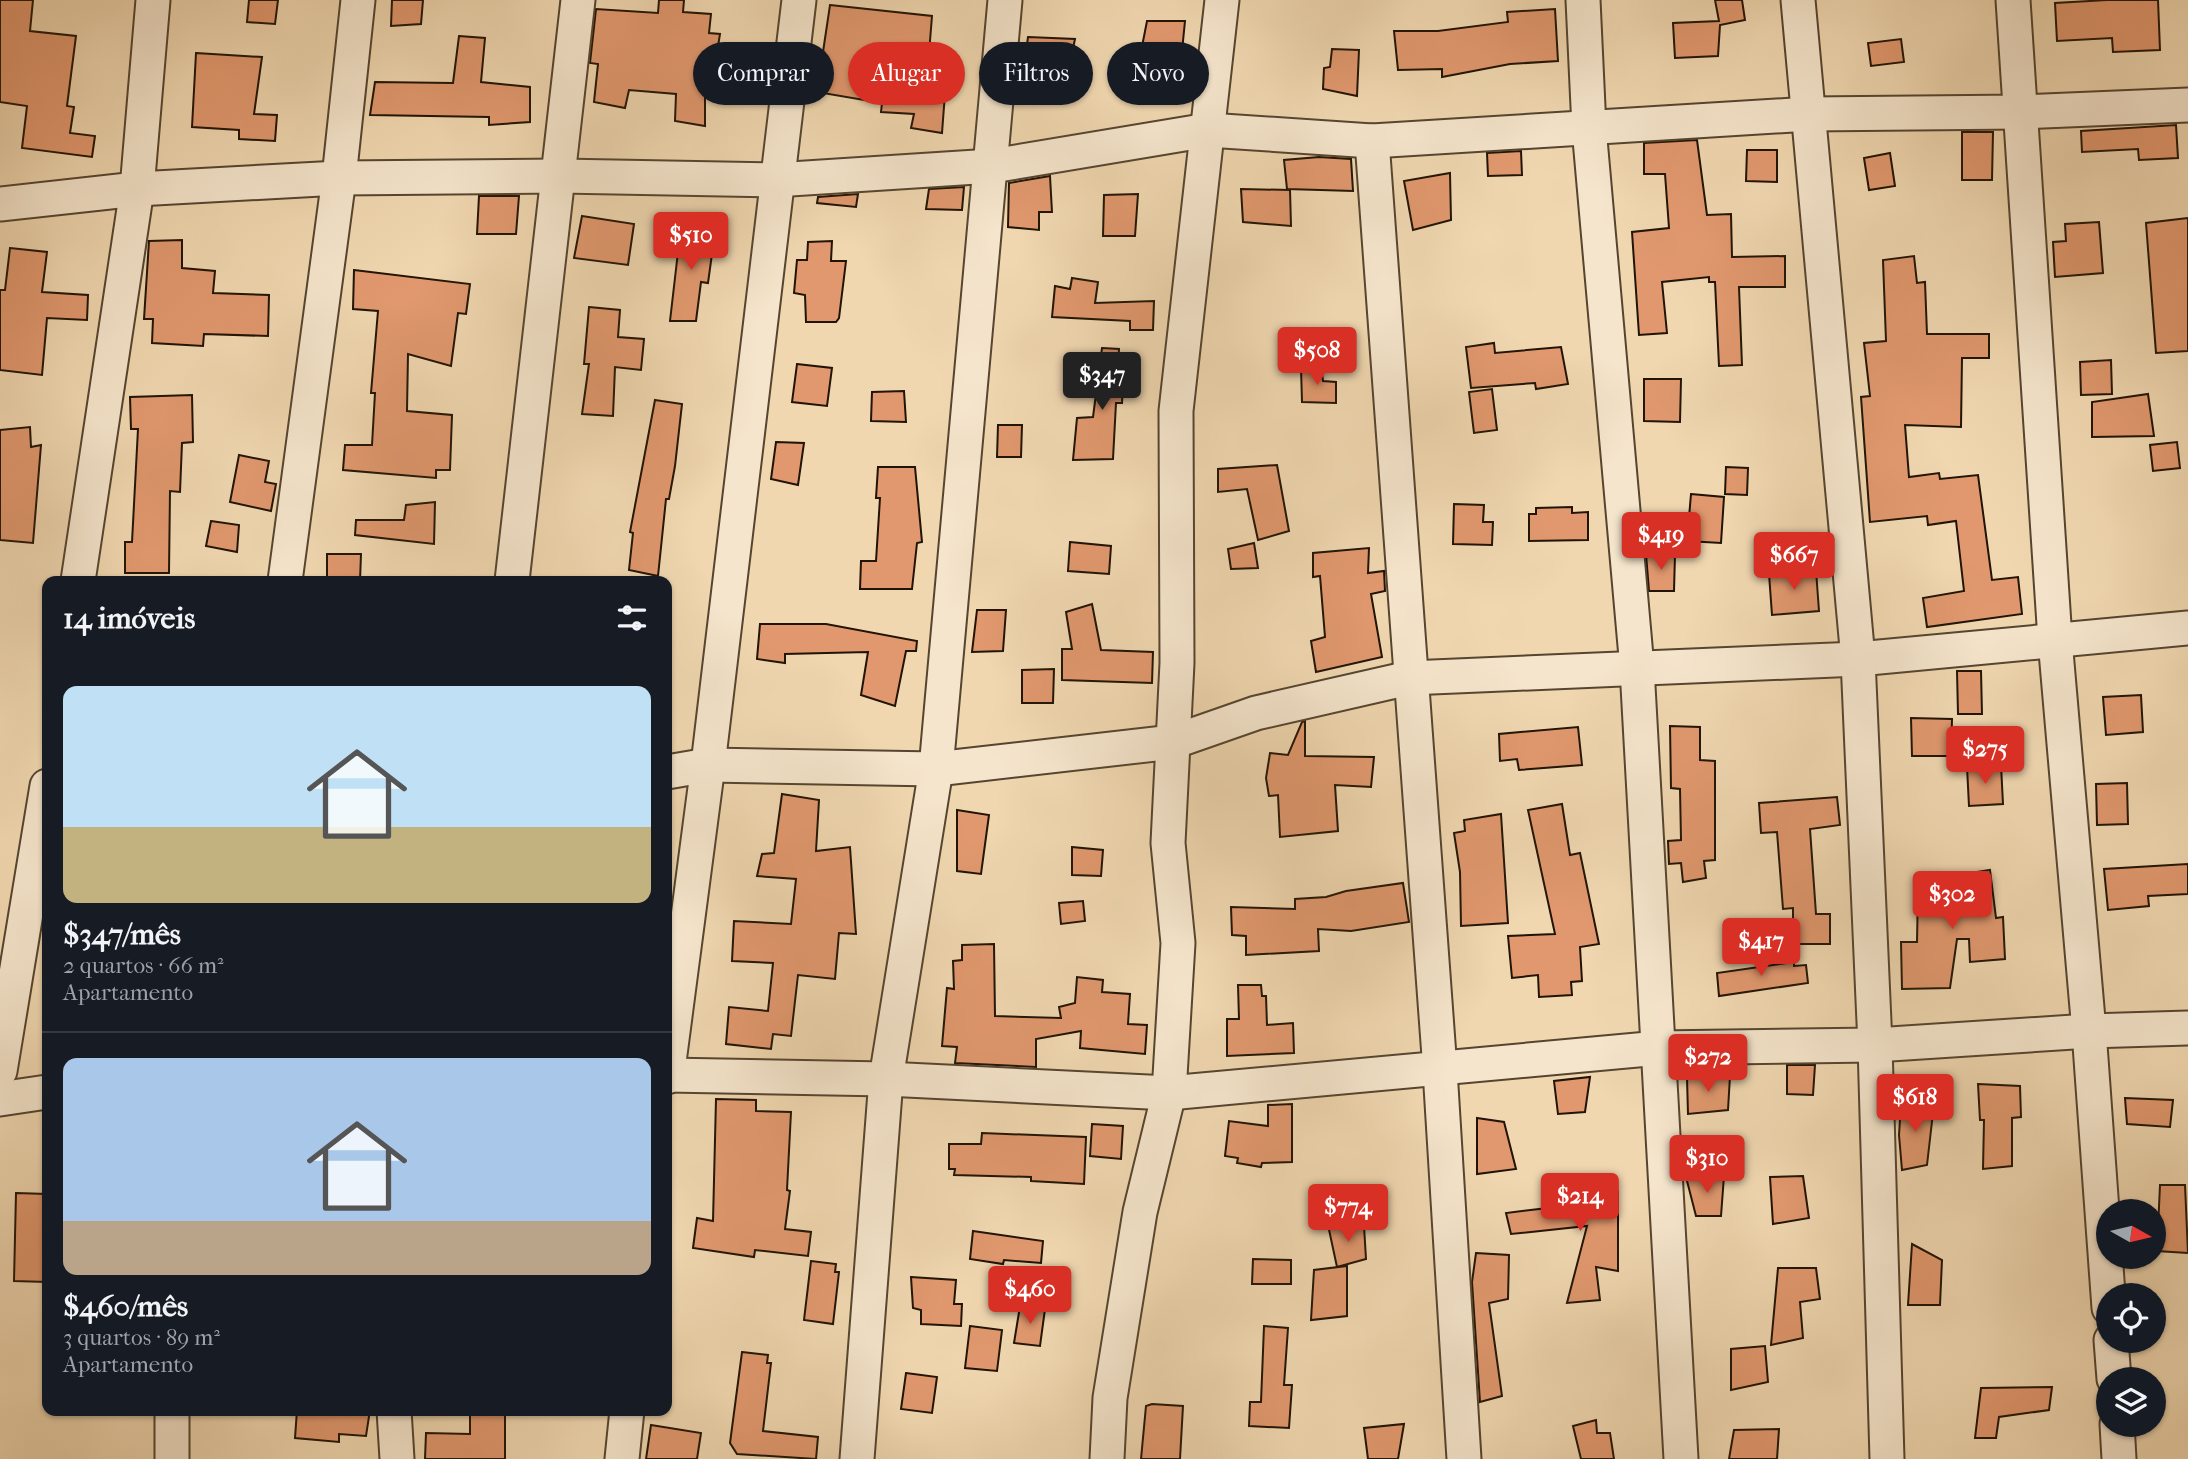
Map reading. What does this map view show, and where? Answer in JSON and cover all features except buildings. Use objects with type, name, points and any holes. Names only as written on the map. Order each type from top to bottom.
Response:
[{"type":"street","points":[[79,576],[137,188],[153,0]]},
{"type":"street","points":[[286,576],[339,178],[358,0]]},
{"type":"street","points":[[513,576],[578,0]]},
{"type":"street","points":[[672,1038],[708,765],[775,180],[799,0]]},
{"type":"street","points":[[857,1459],[886,1079],[936,769],[1005,0]]},
{"type":"street","points":[[1107,1459],[1110,1398],[1138,1226],[1169,1093],[1178,943],[1168,843],[1177,663],[1176,411],[1223,0]]},
{"type":"street","points":[[1583,0],[1589,128],[1637,668],[1681,1459]]},
{"type":"street","points":[[1798,0],[1858,659],[1875,1045],[1887,1459]]},
{"type":"street","points":[[2013,0],[2055,640],[2089,1031],[2107,1283]]},
{"type":"street","points":[[0,204],[137,188],[339,178],[560,176],[775,180],[992,166],[1208,130],[1372,141],[1809,114],[2021,112],[2188,105]]},
{"type":"street","points":[[1372,141],[1409,678],[1440,1070],[1464,1459]]},
{"type":"street","points":[[672,771],[708,765],[936,769],[1173,743],[1256,713],[1409,678],[1858,659],[2188,628]]},
{"type":"street","points":[[0,1071],[42,816]]},
{"type":"street","points":[[672,1076],[886,1079],[1169,1093],[1659,1048],[1875,1045],[2089,1031],[2188,1028]]},
{"type":"street","points":[[0,1099],[42,1093]]},
{"type":"street","points":[[172,1416],[172,1459]]},
{"type":"street","points":[[394,1416],[397,1459]]},
{"type":"street","points":[[622,1459],[626,1416]]},
{"type":"street","points":[[2118,1437],[2119,1459]]}]
